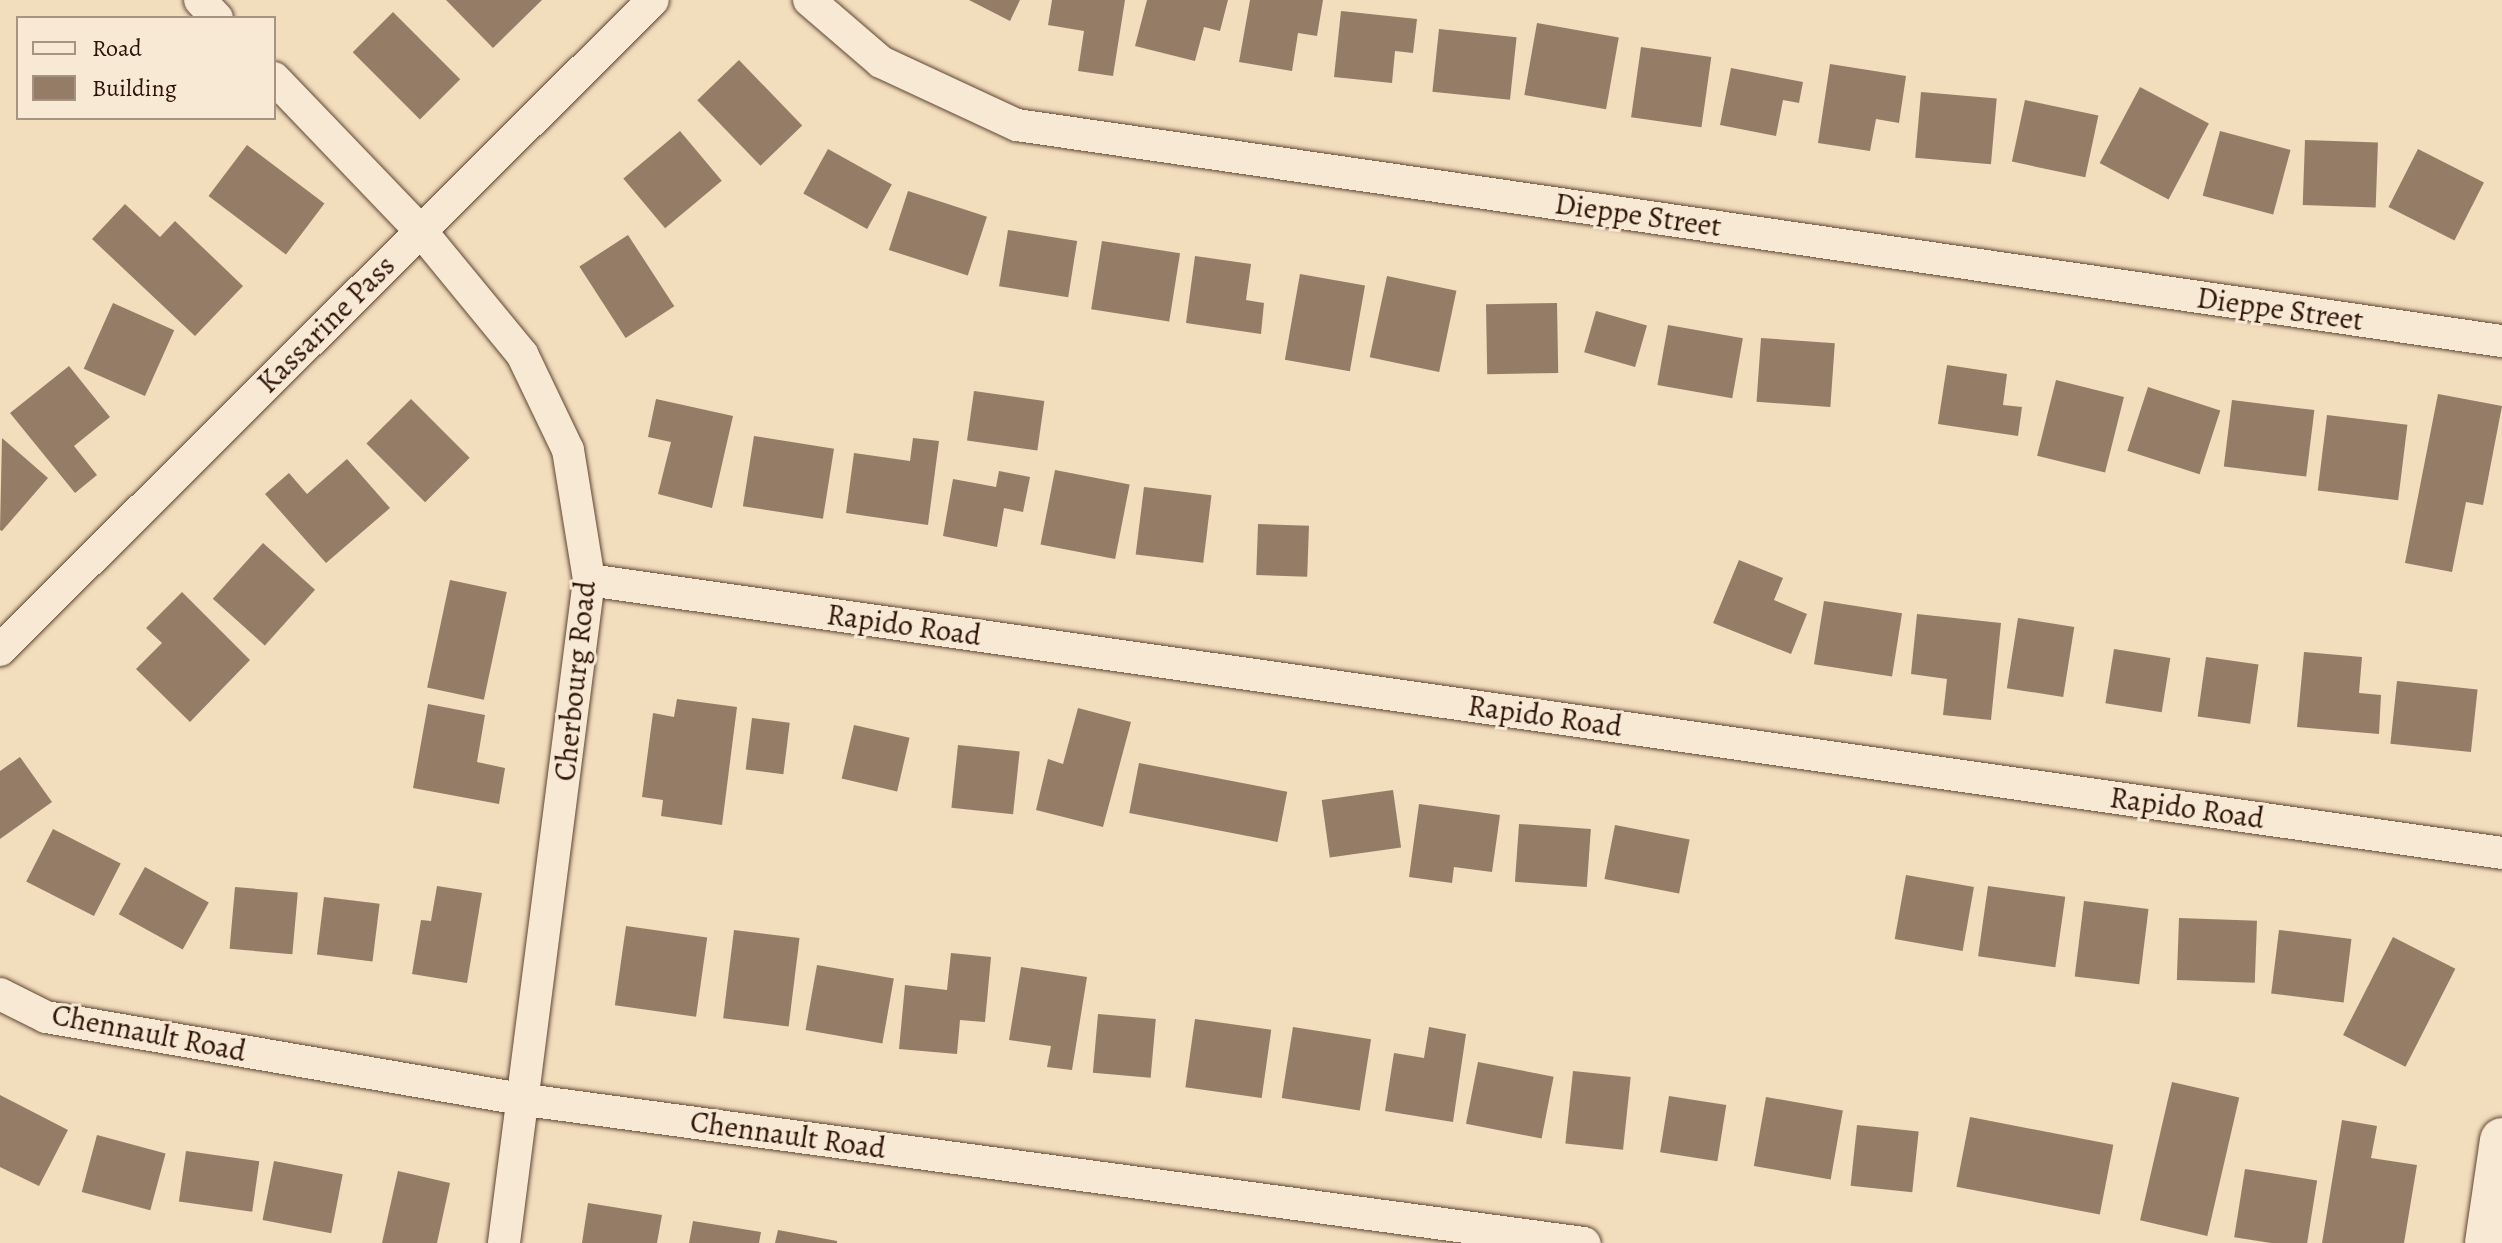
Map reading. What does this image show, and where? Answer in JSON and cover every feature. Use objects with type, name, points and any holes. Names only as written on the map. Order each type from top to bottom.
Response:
[{"type":"main road","points":[[2487,1243],[2502,1140]]},
{"type":"street","points":[[200,0],[215,16]]},
{"type":"street","name":"Kassarine Pass","points":[[0,650],[653,0]]},
{"type":"street","name":"Dieppe Street","points":[[809,0],[881,62],[1017,125],[2502,341]]},
{"type":"street","name":"Cherbourg Road","points":[[276,80],[420,230],[522,354],[568,450],[589,580],[526,1100],[504,1243]]},
{"type":"street","name":"Rapido Road","points":[[589,580],[2502,853]]},
{"type":"street","name":"Chennault Road","points":[[0,994],[46,1017],[526,1100],[1584,1243]]},
{"type":"building","points":[[446,0],[542,0],[493,48]]},
{"type":"building","points":[[969,0],[1020,0],[1010,21]]},
{"type":"building","points":[[1052,0],[1125,0],[1113,76],[1078,71],[1084,31],[1048,25]]},
{"type":"building","points":[[1147,0],[1228,0],[1220,31],[1204,27],[1195,61],[1135,46]]},
{"type":"building","points":[[1250,0],[1323,0],[1317,36],[1298,33],[1292,71],[1239,62]]},
{"type":"building","points":[[1341,11],[1417,19],[1413,53],[1395,51],[1392,83],[1334,77]]},
{"type":"building","points":[[393,12],[460,79],[420,119],[353,52]]},
{"type":"building","points":[[1537,23],[1619,37],[1606,109],[1524,95]]},
{"type":"building","points":[[1439,29],[1517,37],[1510,100],[1432,92]]},
{"type":"building","points":[[1641,47],[1711,57],[1701,127],[1631,117]]},
{"type":"building","points":[[739,60],[802,125],[760,166],[697,100]]},
{"type":"building","points":[[1830,64],[1906,76],[1899,123],[1876,119],[1870,151],[1818,143]]},
{"type":"building","points":[[1731,68],[1803,82],[1799,103],[1783,100],[1776,136],[1720,125]]},
{"type":"building","points":[[2140,87],[2209,124],[2168,200],[2100,163]]},
{"type":"building","points":[[1921,92],[1997,99],[1991,164],[1915,158]]},
{"type":"building","points":[[2025,100],[2098,116],[2085,177],[2012,162]]},
{"type":"building","points":[[680,131],[722,181],[665,228],[623,179]]},
{"type":"building","points":[[2220,131],[2291,150],[2273,215],[2203,196]]},
{"type":"building","points":[[2305,140],[2378,143],[2376,208],[2303,205]]},
{"type":"building","points":[[247,145],[324,203],[286,254],[208,196]]},
{"type":"building","points":[[828,149],[892,184],[867,229],[803,194]]},
{"type":"building","points":[[2418,149],[2484,183],[2454,241],[2388,207]]},
{"type":"building","points":[[908,191],[987,217],[968,276],[889,250]]},
{"type":"building","points":[[125,204],[160,237],[175,221],[243,286],[195,336],[92,239]]},
{"type":"building","points":[[1008,230],[1077,241],[1068,297],[999,286]]},
{"type":"building","points":[[628,235],[674,306],[626,338],[579,267]]},
{"type":"building","points":[[1102,241],[1180,253],[1169,322],[1091,309]]},
{"type":"building","points":[[1195,256],[1251,264],[1246,300],[1264,303],[1261,334],[1186,323]]},
{"type":"building","points":[[1300,274],[1365,285],[1350,371],[1285,360]]},
{"type":"building","points":[[1387,276],[1456,291],[1439,372],[1370,357]]},
{"type":"building","points":[[113,303],[174,330],[145,396],[84,369]]},
{"type":"building","points":[[1557,303],[1558,373],[1487,374],[1486,304]]},
{"type":"building","points":[[1596,311],[1647,326],[1635,367],[1584,352]]},
{"type":"building","points":[[1668,325],[1743,338],[1732,398],[1657,385]]},
{"type":"building","points":[[1761,338],[1835,343],[1830,407],[1757,402]]},
{"type":"building","points":[[1947,365],[2007,374],[2003,405],[2022,407],[2018,436],[1938,424]]},
{"type":"building","points":[[69,366],[110,417],[74,446],[97,475],[75,493],[10,413]]},
{"type":"building","points":[[2056,380],[2124,397],[2105,473],[2037,456]]},
{"type":"building","points":[[2148,387],[2220,410],[2200,474],[2127,451]]},
{"type":"building","points":[[974,391],[1044,401],[1037,450],[967,441]]},
{"type":"building","points":[[2438,394],[2502,406],[2483,505],[2466,502],[2452,572],[2405,563]]},
{"type":"building","points":[[411,399],[470,458],[425,502],[366,444]]},
{"type":"building","points":[[656,399],[733,416],[712,508],[658,494],[671,442],[648,437]]},
{"type":"building","points":[[2232,400],[2314,410],[2306,477],[2224,467]]},
{"type":"building","points":[[2327,415],[2407,425],[2398,500],[2318,490]]},
{"type":"building","points":[[754,436],[834,449],[823,519],[743,506]]},
{"type":"building","points":[[2,438],[48,478],[2,531],[0,530]]},
{"type":"building","points":[[913,438],[939,441],[928,525],[846,513],[854,453],[910,461]]},
{"type":"building","points":[[347,459],[390,508],[326,563],[265,494],[289,473],[307,494]]},
{"type":"building","points":[[1055,470],[1130,485],[1115,559],[1040,545]]},
{"type":"building","points":[[999,471],[1030,477],[1023,512],[1004,508],[997,547],[943,536],[953,479],[996,487]]},
{"type":"building","points":[[1144,487],[1211,495],[1203,563],[1136,554]]},
{"type":"building","points":[[1258,524],[1309,526],[1307,577],[1256,575]]},
{"type":"building","points":[[263,543],[315,590],[265,646],[213,599]]},
{"type":"building","points":[[1739,560],[1783,578],[1774,600],[1807,614],[1791,654],[1713,623]]},
{"type":"building","points":[[450,580],[507,592],[484,700],[427,688]]},
{"type":"building","points":[[182,592],[250,660],[190,722],[136,669],[162,643],[146,628]]},
{"type":"building","points":[[1824,601],[1902,613],[1892,677],[1814,664]]},
{"type":"building","points":[[1917,614],[2001,623],[1991,720],[1943,715],[1947,679],[1911,674]]},
{"type":"building","points":[[2018,618],[2074,627],[2063,697],[2007,688]]},
{"type":"building","points":[[2114,649],[2170,658],[2162,712],[2105,703]]},
{"type":"building","points":[[2304,652],[2362,657],[2359,693],[2381,695],[2379,734],[2297,727]]},
{"type":"building","points":[[2206,657],[2258,664],[2250,724],[2198,716]]},
{"type":"building","points":[[2397,681],[2478,689],[2471,752],[2390,744]]},
{"type":"building","points":[[677,699],[737,707],[722,825],[661,816],[663,800],[642,797],[653,713],[674,717]]},
{"type":"building","points":[[428,704],[485,715],[477,762],[505,768],[499,804],[413,788]]},
{"type":"building","points":[[1078,708],[1131,722],[1103,827],[1036,810],[1048,759],[1063,764]]},
{"type":"building","points":[[752,718],[790,723],[783,774],[746,770]]},
{"type":"building","points":[[854,725],[910,738],[897,791],[842,779]]},
{"type":"building","points":[[958,745],[1020,751],[1013,814],[951,808]]},
{"type":"building","points":[[20,757],[52,802],[0,839],[0,771]]},
{"type":"building","points":[[1139,763],[1287,792],[1277,842],[1129,813]]},
{"type":"building","points":[[1393,790],[1401,847],[1330,857],[1322,800]]},
{"type":"building","points":[[1419,804],[1500,815],[1492,872],[1454,867],[1452,883],[1409,877]]},
{"type":"building","points":[[1519,824],[1591,829],[1587,887],[1515,882]]},
{"type":"building","points":[[1615,825],[1690,840],[1679,893],[1605,879]]},
{"type":"building","points":[[53,829],[121,864],[94,916],[26,882]]},
{"type":"building","points":[[145,867],[209,902],[183,950],[119,914]]},
{"type":"building","points":[[1906,875],[1974,887],[1963,951],[1895,939]]},
{"type":"building","points":[[437,886],[482,893],[467,983],[412,974],[421,920],[431,921]]},
{"type":"building","points":[[1988,886],[2065,897],[2055,967],[1978,956]]},
{"type":"building","points":[[235,887],[298,892],[292,954],[230,949]]},
{"type":"building","points":[[324,897],[380,904],[373,961],[317,955]]},
{"type":"building","points":[[2084,901],[2149,909],[2139,984],[2075,976]]},
{"type":"building","points":[[2179,918],[2257,921],[2255,983],[2177,980]]},
{"type":"building","points":[[626,926],[707,937],[696,1017],[615,1005]]},
{"type":"building","points":[[734,930],[800,938],[789,1026],[723,1018]]},
{"type":"building","points":[[2279,930],[2351,939],[2344,1002],[2271,994]]},
{"type":"building","points":[[2393,937],[2455,969],[2405,1067],[2343,1035]]},
{"type":"building","points":[[951,953],[991,957],[985,1022],[960,1020],[957,1054],[899,1049],[905,985],[947,990]]},
{"type":"building","points":[[817,965],[894,979],[882,1044],[806,1030]]},
{"type":"building","points":[[1021,967],[1087,977],[1072,1070],[1047,1067],[1051,1046],[1009,1040]]},
{"type":"building","points":[[1098,1014],[1156,1019],[1151,1078],[1093,1073]]},
{"type":"building","points":[[1195,1019],[1271,1030],[1262,1098],[1185,1087]]},
{"type":"building","points":[[1293,1027],[1371,1039],[1360,1110],[1282,1098]]},
{"type":"building","points":[[1429,1027],[1466,1034],[1453,1122],[1385,1111],[1394,1053],[1424,1058]]},
{"type":"building","points":[[1478,1062],[1554,1077],[1542,1139],[1466,1124]]},
{"type":"building","points":[[1573,1071],[1631,1077],[1623,1150],[1565,1144]]},
{"type":"building","points":[[2172,1082],[2239,1098],[2207,1236],[2140,1220]]},
{"type":"building","points":[[0,1095],[68,1130],[39,1186],[0,1167]]},
{"type":"building","points":[[1669,1096],[1726,1105],[1717,1161],[1660,1152]]},
{"type":"building","points":[[1766,1097],[1843,1111],[1831,1179],[1754,1166]]},
{"type":"building","points":[[1970,1117],[2113,1145],[2100,1215],[1956,1187]]},
{"type":"building","points":[[2342,1120],[2377,1126],[2371,1158],[2417,1165],[2404,1243],[2322,1243]]},
{"type":"building","points":[[1857,1125],[1919,1131],[1912,1192],[1851,1186]]},
{"type":"building","points":[[97,1135],[166,1153],[150,1210],[82,1192]]},
{"type":"building","points":[[186,1151],[259,1161],[252,1212],[179,1202]]},
{"type":"building","points":[[274,1161],[343,1174],[331,1233],[263,1220]]},
{"type":"building","points":[[2245,1169],[2317,1180],[2307,1243],[2271,1243],[2234,1237]]},
{"type":"building","points":[[398,1171],[450,1183],[437,1243],[382,1243]]},
{"type":"building","points":[[588,1203],[662,1215],[657,1243],[582,1243]]},
{"type":"building","points":[[693,1221],[761,1232],[759,1243],[689,1243]]},
{"type":"building","points":[[778,1230],[837,1241],[837,1243],[775,1243]]}]
